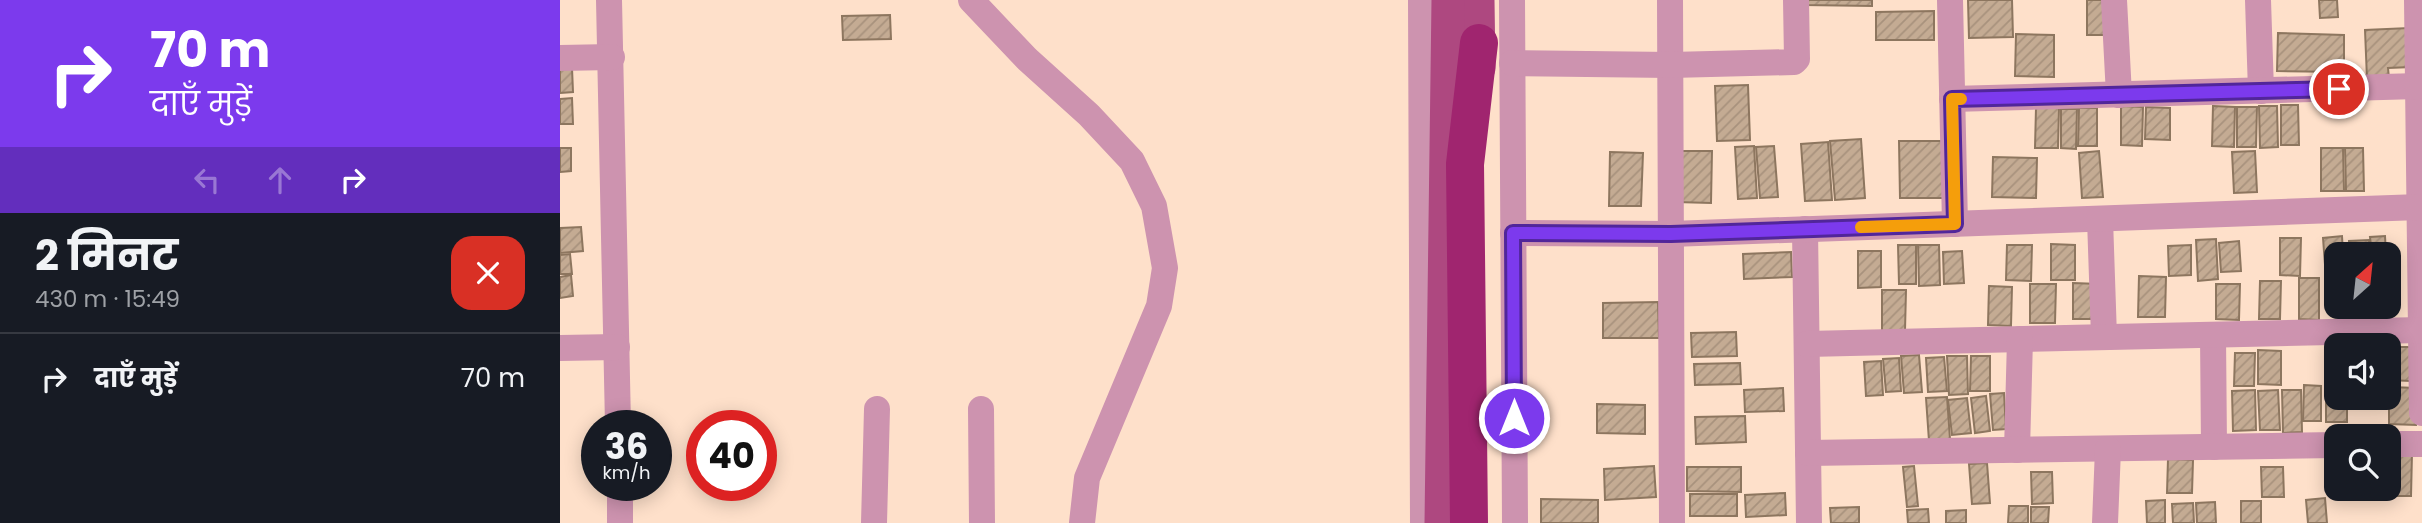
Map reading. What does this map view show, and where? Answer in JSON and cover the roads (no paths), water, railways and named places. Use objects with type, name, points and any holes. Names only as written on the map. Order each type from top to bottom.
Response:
[{"type":"highway","points":[[1469,523],[1465,164],[1479,43]]},
{"type":"main road","points":[[1441,523],[1448,0]]},
{"type":"main road","points":[[1478,0],[1486,523]]},
{"type":"street","points":[[609,0],[618,410]]},
{"type":"street","points":[[971,0],[1027,59],[1089,115],[1132,161],[1154,206],[1165,268],[1160,306],[1087,478],[1082,523]]},
{"type":"street","points":[[1420,0],[1423,523]]},
{"type":"street","points":[[1511,0],[1515,523]]},
{"type":"street","points":[[1670,0],[1672,523]]},
{"type":"street","points":[[1512,63],[1671,65],[1794,62],[1797,59],[1796,0]]},
{"type":"street","points":[[1950,0],[1955,224]]},
{"type":"street","points":[[2114,0],[2119,95]]},
{"type":"street","points":[[2258,0],[2261,91]]},
{"type":"street","points":[[2417,0],[2422,413]]},
{"type":"street","points":[[560,58],[612,57]]},
{"type":"street","points":[[1952,99],[2418,86]]},
{"type":"street","points":[[1513,233],[1671,234],[2420,207]]},
{"type":"street","points":[[2100,219],[2104,337]]},
{"type":"street","points":[[1805,229],[1809,523]]},
{"type":"street","points":[[1807,344],[2421,330]]},
{"type":"street","points":[[2213,335],[2214,447]]},
{"type":"street","points":[[2017,450],[2020,339]]},
{"type":"street","points":[[560,348],[617,347]]},
{"type":"street","points":[[874,523],[877,409]]},
{"type":"street","points":[[981,409],[982,523]]},
{"type":"street","points":[[2401,444],[2422,444]]},
{"type":"street","points":[[1808,453],[2324,445]]},
{"type":"street","points":[[2105,523],[2108,449]]},
{"type":"street","points":[[620,501],[620,523]]}]
